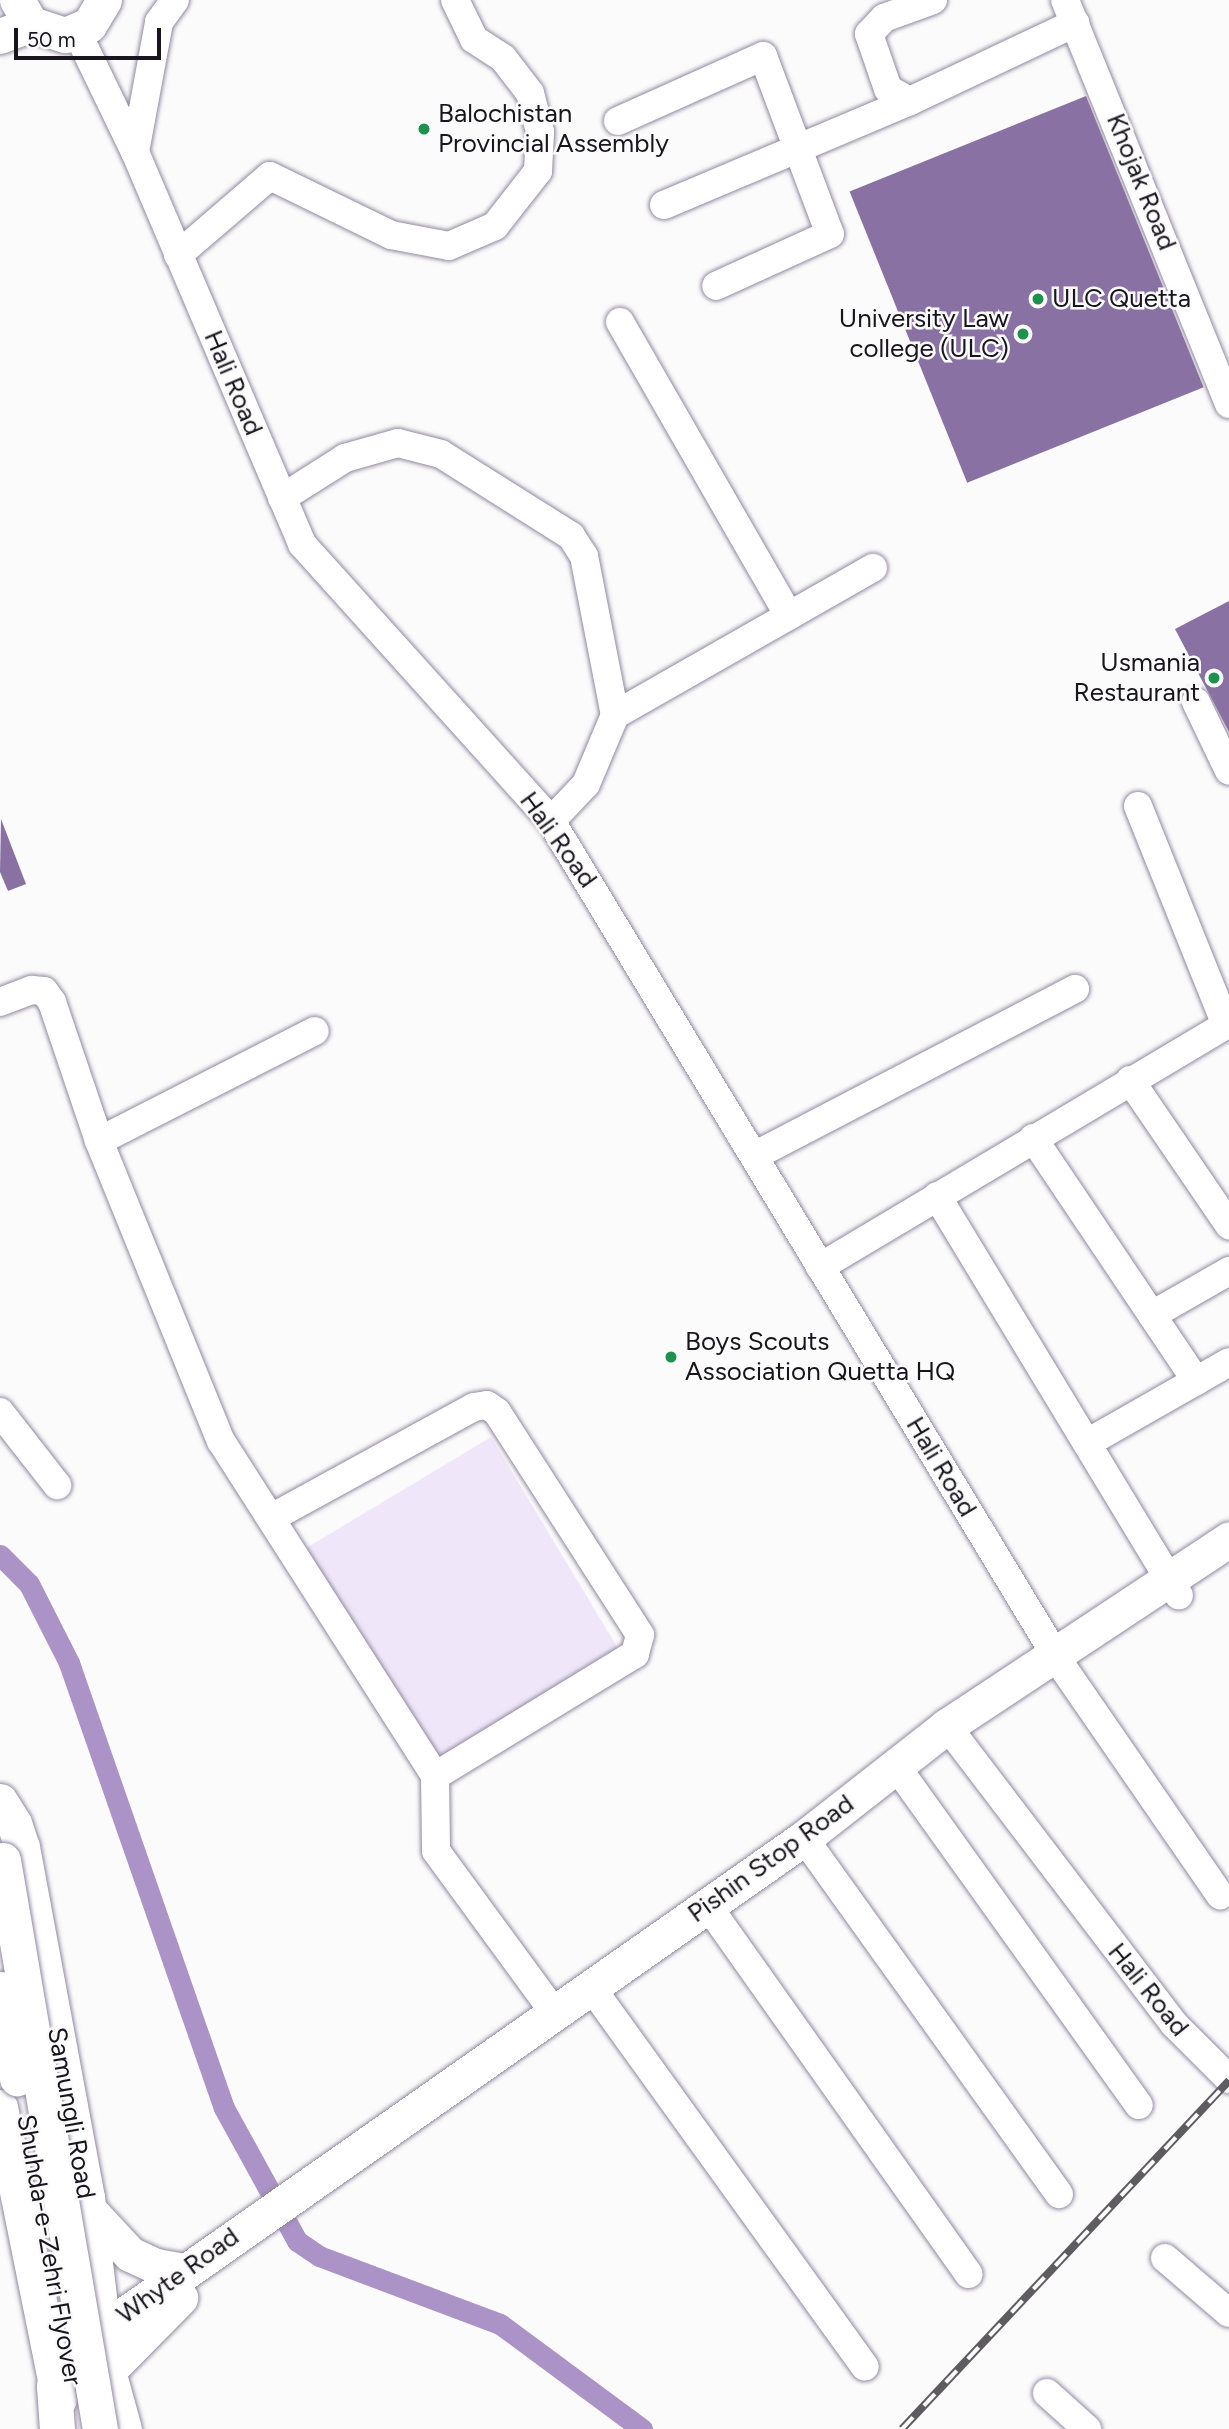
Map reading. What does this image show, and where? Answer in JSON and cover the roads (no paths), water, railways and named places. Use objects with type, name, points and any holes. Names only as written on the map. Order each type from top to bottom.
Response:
[{"type":"main road","points":[[16,20],[53,34],[77,32],[98,15],[104,0]]},
{"type":"main road","name":"Pishin Stop Road","points":[[319,2185],[808,1844],[952,1732],[1173,1586],[1229,1539]]},
{"type":"main road","name":"Pishin Stop Road","points":[[1173,1586],[1229,1563]]},
{"type":"main road","name":"Samungli Road","points":[[0,1801],[14,1823],[22,1847],[88,2209],[108,2371],[124,2429]]},
{"type":"main road","name":"Shuhda-e-Zehri Flyover","points":[[1,1846],[100,2429]]},
{"type":"main road","name":"Shuhda-e-Zehri Flyover","points":[[0,1989],[66,2330],[79,2429]]},
{"type":"main road","name":"Pishin Stop Road","points":[[319,2185],[554,2012],[596,1994]]},
{"type":"main road","points":[[0,2107],[54,2386],[57,2429]]},
{"type":"main road","name":"Whyte Road","points":[[54,2386],[102,2331],[273,2208],[319,2185]]},
{"type":"main road","name":"Whyte Road","points":[[108,2371],[182,2296],[252,2244],[319,2185]]},
{"type":"main road","points":[[88,2209],[130,2254],[156,2266],[184,2271]]},
{"type":"main road","points":[[54,2386],[68,2429]]},
{"type":"street","points":[[135,152],[159,22],[175,0]]},
{"type":"street","points":[[178,255],[270,176],[391,235],[449,246],[495,226],[538,171],[540,132],[530,93],[503,58],[474,39],[455,0]]},
{"type":"street","points":[[910,101],[888,89],[869,34],[884,18],[933,0]]},
{"type":"street","points":[[664,205],[910,101],[1070,12]]},
{"type":"street","name":"Khojak Road","points":[[1070,12],[1229,404]]},
{"type":"street","name":"Hali Road","points":[[77,32],[135,152],[302,544],[551,821],[1059,1661],[1220,1885]]},
{"type":"street","points":[[618,121],[763,56],[830,234],[716,286]]},
{"type":"street","points":[[620,322],[789,616]]},
{"type":"street","points":[[282,498],[345,458],[398,443],[441,454],[521,501],[571,536],[584,556],[615,715],[586,784],[551,821]]},
{"type":"street","points":[[615,715],[873,568]]},
{"type":"street","points":[[1196,702],[1229,771]]},
{"type":"street","points":[[820,1267],[1228,1024],[1138,806]]},
{"type":"street","points":[[754,1156],[1075,989]]},
{"type":"street","points":[[0,1002],[32,990],[44,991],[52,1002],[99,1141],[221,1441],[273,1517],[435,1776],[436,1851],[554,2012]]},
{"type":"street","points":[[99,1141],[314,1031]]},
{"type":"street","points":[[1130,1080],[1229,1225]]},
{"type":"street","points":[[1033,1139],[1196,1381]]},
{"type":"street","points":[[937,1196],[1089,1442],[1173,1586]]},
{"type":"street","points":[[1152,1315],[1229,1271]]},
{"type":"street","points":[[1089,1442],[1229,1362]]},
{"type":"street","points":[[273,1517],[474,1407],[487,1405],[496,1412],[640,1635],[635,1654],[435,1776]]},
{"type":"street","points":[[0,1412],[57,1485]]},
{"type":"street","name":"Hali Road","points":[[952,1732],[1174,2025],[1229,2079]]},
{"type":"street","points":[[900,1772],[1139,2105]]},
{"type":"street","points":[[808,1844],[1059,2194]]},
{"type":"street","points":[[712,1911],[969,2274]]},
{"type":"street","points":[[596,1994],[865,2367]]},
{"type":"street","points":[[1165,2258],[1229,2313]]},
{"type":"street","points":[[1047,2393],[1087,2429]]},
{"type":"waterway","points":[[0,1555],[29,1584],[69,1663],[224,2108],[297,2241],[319,2256],[500,2324],[642,2429]]},
{"type":"railway","points":[[902,2429],[1229,2081]]},
{"type":"place","name":"Balochistan Provincial Assembly","points":[[424,129]]},
{"type":"place","name":"ULC Quetta","points":[[1038,299]]},
{"type":"place","name":"University Law college (ULC)","points":[[1023,334]]},
{"type":"place","name":"Usmania Restaurant","points":[[1214,678]]},
{"type":"place","name":"Boys Scouts Association Quetta HQ","points":[[671,1357]]}]
